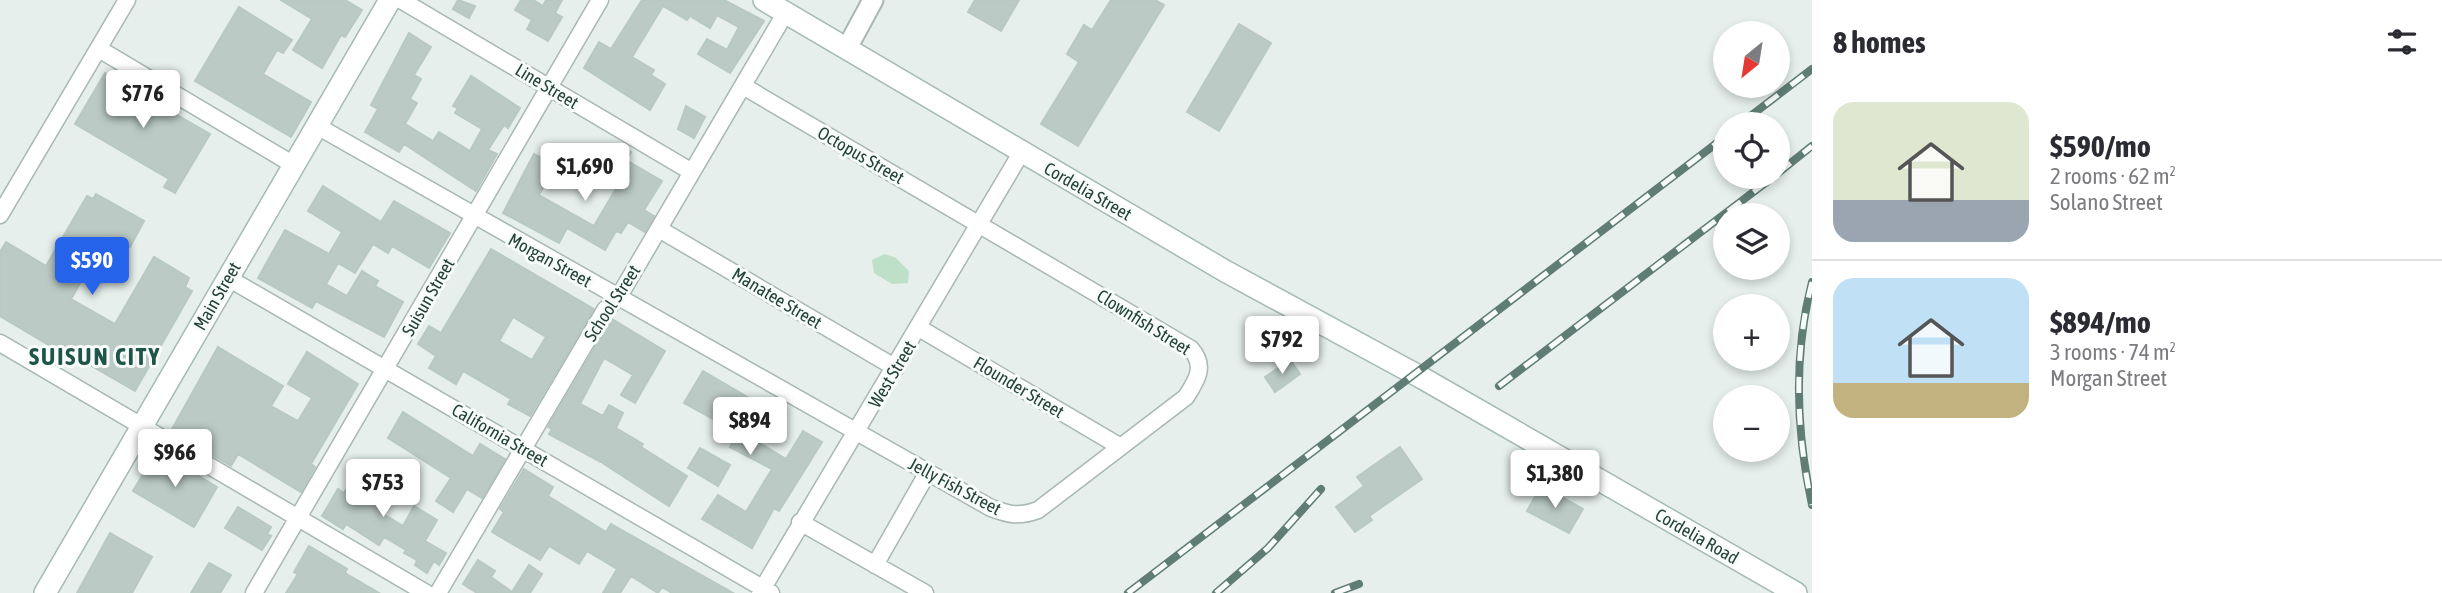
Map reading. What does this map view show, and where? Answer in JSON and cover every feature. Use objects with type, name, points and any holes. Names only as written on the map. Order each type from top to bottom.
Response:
[{"type":"main road","name":"Main Street","points":[[45,593],[390,0]]},
{"type":"main road","name":"Cordelia Street","points":[[764,0],[1225,271],[1415,374]]},
{"type":"main road","name":"Cordelia Road","points":[[1415,374],[1796,593]]},
{"type":"street","points":[[0,215],[127,0]]},
{"type":"street","name":"Line Street","points":[[401,0],[692,172]]},
{"type":"street","name":"Suisun Street","points":[[254,593],[600,0]]},
{"type":"street","points":[[847,48],[873,0]]},
{"type":"street","name":"School Street","points":[[438,593],[605,310],[618,298],[786,12]]},
{"type":"street","points":[[99,49],[294,165]]},
{"type":"street","name":"Octopus Street","points":[[743,86],[980,224]]},
{"type":"street","name":"Morgan Street","points":[[317,126],[473,217],[857,432]]},
{"type":"street","name":"West Street","points":[[765,591],[800,522],[844,448],[857,432],[1021,153]]},
{"type":"street","name":"Clownfish Street","points":[[980,224],[1170,335],[1198,357],[1198,380],[1186,397],[1119,446]]},
{"type":"street","name":"Manatee Street","points":[[659,229],[895,368]]},
{"type":"street","name":"California Street","points":[[228,278],[524,448],[765,591]]},
{"type":"street","name":"Flounder Street","points":[[919,328],[1119,446]]},
{"type":"street","points":[[0,343],[297,520],[426,593]]},
{"type":"street","name":"Jelly Fish Street","points":[[857,432],[991,508],[1021,516],[1038,510],[1119,446]]},
{"type":"street","points":[[875,565],[928,472]]},
{"type":"street","points":[[800,522],[925,593]]},
{"type":"green space","points":[[885,254],[896,258],[909,271],[908,283],[892,284],[874,273],[872,260]]},
{"type":"building","points":[[281,0],[345,0],[362,10],[345,37],[341,35],[322,68],[293,50],[312,19]]},
{"type":"building","points":[[458,0],[475,6],[469,18],[453,9]]},
{"type":"building","points":[[521,0],[533,0],[543,6],[546,0],[562,0],[555,13],[562,17],[548,41],[527,29],[532,20],[515,10]]},
{"type":"building","points":[[642,0],[724,0],[764,21],[730,73],[698,54],[707,39],[727,50],[739,27],[717,15],[710,28],[690,16],[687,20],[663,6],[632,57],[654,70],[651,75],[665,84],[650,110],[584,68],[599,42],[611,49]]},
{"type":"building","points":[[975,0],[1019,0],[1001,31],[968,12]]},
{"type":"building","points":[[1111,0],[1155,0],[1164,5],[1078,146],[1041,124],[1079,62],[1067,54],[1084,25],[1092,30]]},
{"type":"building","points":[[239,7],[292,40],[283,53],[277,50],[263,74],[311,102],[291,137],[195,81]]},
{"type":"building","points":[[1239,24],[1271,43],[1219,131],[1187,112]]},
{"type":"building","points":[[409,33],[431,47],[414,75],[421,79],[410,99],[417,103],[405,124],[433,141],[439,132],[470,151],[482,129],[455,113],[458,108],[453,106],[471,76],[520,108],[508,128],[504,125],[488,150],[497,154],[476,191],[404,144],[399,152],[365,132],[378,109],[371,105]]},
{"type":"building","points":[[105,73],[210,134],[175,193],[164,187],[169,179],[75,124]]},
{"type":"building","points":[[686,106],[705,117],[694,138],[678,129]]},
{"type":"building","points":[[617,144],[631,152],[626,160],[662,181],[644,210],[654,216],[645,232],[628,222],[621,233],[616,231],[605,250],[567,228],[559,243],[503,213],[534,154],[555,166],[539,195],[594,226],[617,187],[607,182],[618,163],[609,157]]},
{"type":"building","points":[[323,186],[381,222],[394,201],[450,233],[429,268],[392,246],[388,253],[373,244],[355,273],[338,263],[326,284],[347,296],[362,271],[378,281],[375,286],[403,302],[384,337],[316,301],[312,308],[258,278],[285,230],[329,254],[342,232],[308,211]]},
{"type":"building","points":[[96,194],[144,221],[130,247],[108,235],[71,299],[115,324],[154,257],[189,278],[185,287],[192,291],[135,391],[76,357],[74,360],[0,316],[0,252],[6,242],[46,266],[87,196],[93,199]]},
{"type":"building","points":[[491,249],[594,309],[530,416],[508,404],[511,399],[463,371],[456,384],[429,368],[436,356],[418,344],[429,326],[441,333]],"holes":[[[513,317],[546,337],[532,360],[499,341]]]},
{"type":"building","points":[[612,319],[665,351],[635,403],[621,395],[633,375],[604,358],[580,404],[603,416],[609,405],[623,413],[616,428],[687,476],[669,506],[601,462],[549,434],[552,429],[548,427]]},
{"type":"building","points":[[218,347],[283,386],[271,406],[298,421],[312,398],[288,384],[307,352],[358,384],[311,464],[315,467],[301,492],[238,454],[231,466],[171,431]]},
{"type":"building","points":[[1290,360],[1300,374],[1275,392],[1265,377]]},
{"type":"building","points":[[703,371],[775,413],[758,442],[786,459],[803,431],[822,442],[779,511],[774,508],[752,548],[702,519],[718,495],[746,512],[772,469],[730,447],[738,433],[684,403]]},
{"type":"building","points":[[403,412],[473,456],[480,444],[505,459],[482,498],[467,489],[453,512],[436,501],[451,478],[388,438]]},
{"type":"building","points":[[1400,447],[1422,479],[1369,516],[1372,520],[1355,532],[1336,507],[1364,486],[1357,477]]},
{"type":"building","points":[[700,448],[730,465],[718,486],[688,468]]},
{"type":"building","points":[[157,451],[217,487],[194,527],[133,491]]},
{"type":"building","points":[[360,466],[383,480],[379,487],[391,494],[380,512],[403,526],[414,506],[437,520],[425,541],[446,553],[439,565],[434,561],[427,573],[415,565],[417,560],[404,553],[406,550],[384,537],[379,545],[346,524],[343,529],[322,516],[338,489],[344,493]]},
{"type":"building","points":[[524,469],[553,487],[548,496],[606,532],[611,524],[733,593],[672,593],[662,587],[658,593],[631,576],[620,593],[603,593],[617,569],[587,551],[579,564],[549,546],[540,560],[492,532],[504,512],[500,509]]},
{"type":"building","points":[[1541,486],[1583,509],[1569,533],[1527,511]]},
{"type":"building","points":[[238,507],[271,527],[267,534],[271,536],[262,550],[225,528]]},
{"type":"building","points":[[110,533],[152,557],[132,593],[77,593]]},
{"type":"building","points":[[309,546],[347,569],[345,573],[379,593],[286,593],[298,574],[294,572]]},
{"type":"building","points":[[478,560],[495,571],[491,577],[512,592],[529,565],[542,574],[530,593],[477,593],[463,584]]},
{"type":"building","points":[[209,563],[231,575],[220,593],[191,593]]},
{"type":"railway","points":[[1756,112],[1812,69]]},
{"type":"railway","points":[[1128,593],[1713,146]]},
{"type":"railway","points":[[1790,163],[1812,146]]},
{"type":"railway","points":[[1499,386],[1757,189]]},
{"type":"railway","points":[[1812,282],[1799,366],[1800,421],[1812,505]]},
{"type":"railway","points":[[1216,593],[1268,548],[1321,489]]},
{"type":"railway","points":[[1335,593],[1359,584]]},
{"type":"district","name":"SUISUN CITY","points":[[95,356]]}]
